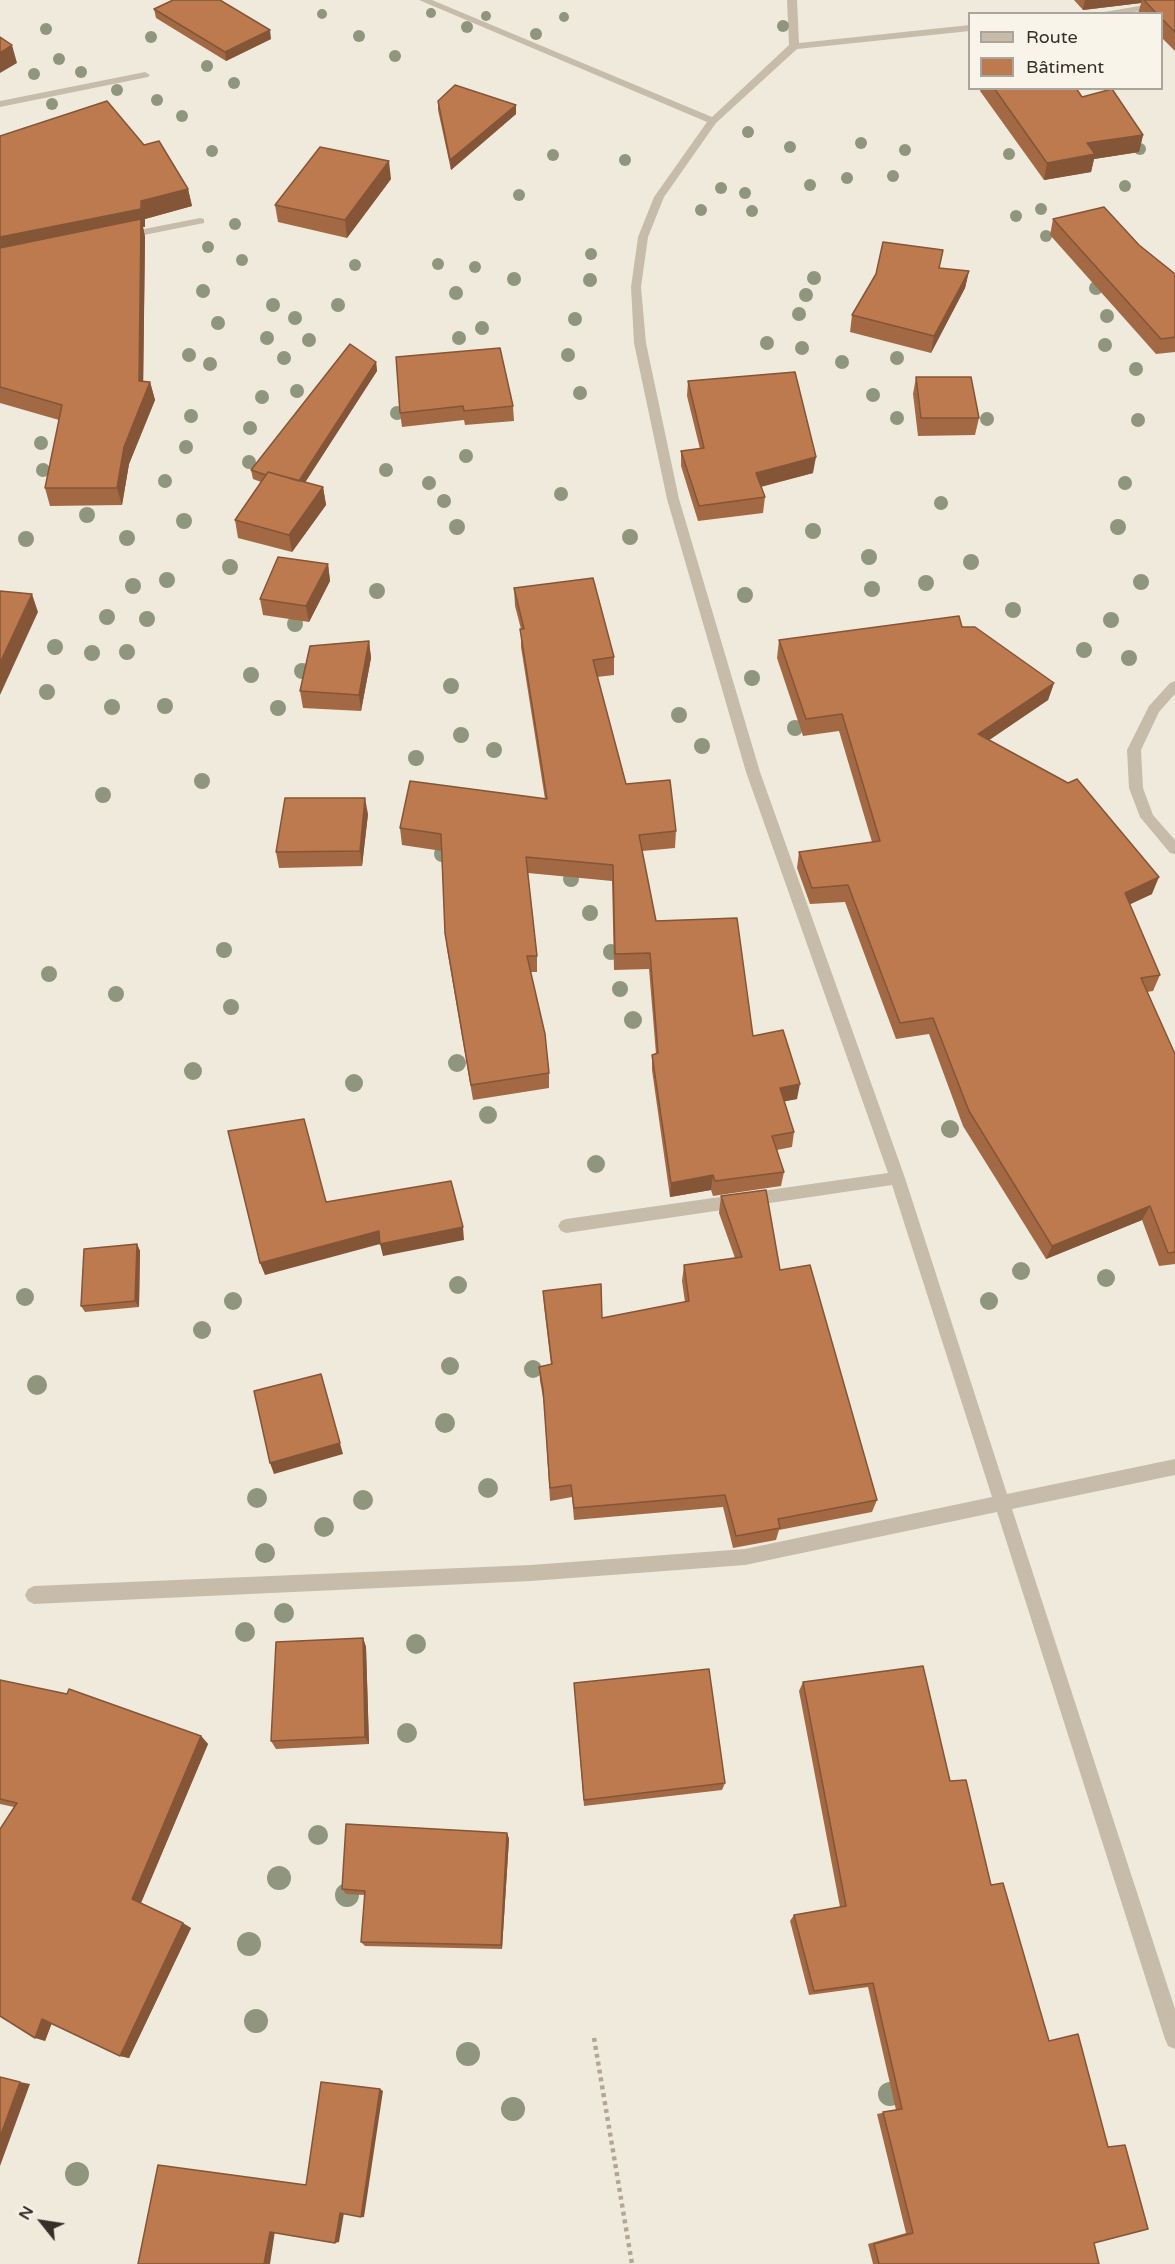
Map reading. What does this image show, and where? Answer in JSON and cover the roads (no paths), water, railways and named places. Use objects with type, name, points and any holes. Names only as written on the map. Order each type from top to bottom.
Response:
[{"type":"street","points":[[424,0],[713,121]]},
{"type":"street","points":[[792,0],[794,46]]},
{"type":"street","points":[[1110,12],[1175,3]]},
{"type":"street","points":[[968,28],[794,46],[713,121],[659,197],[643,237],[636,287],[640,343],[673,498],[753,772],[897,1178],[1175,2039]]},
{"type":"street","points":[[0,104],[145,75]]},
{"type":"street","points":[[117,237],[200,221]]},
{"type":"street","points":[[1175,686],[1154,709],[1134,750],[1136,788],[1147,817],[1175,849]]},
{"type":"street","points":[[566,1226],[897,1178]]},
{"type":"street","points":[[34,1595],[531,1573],[745,1557],[1175,1467]]}]
